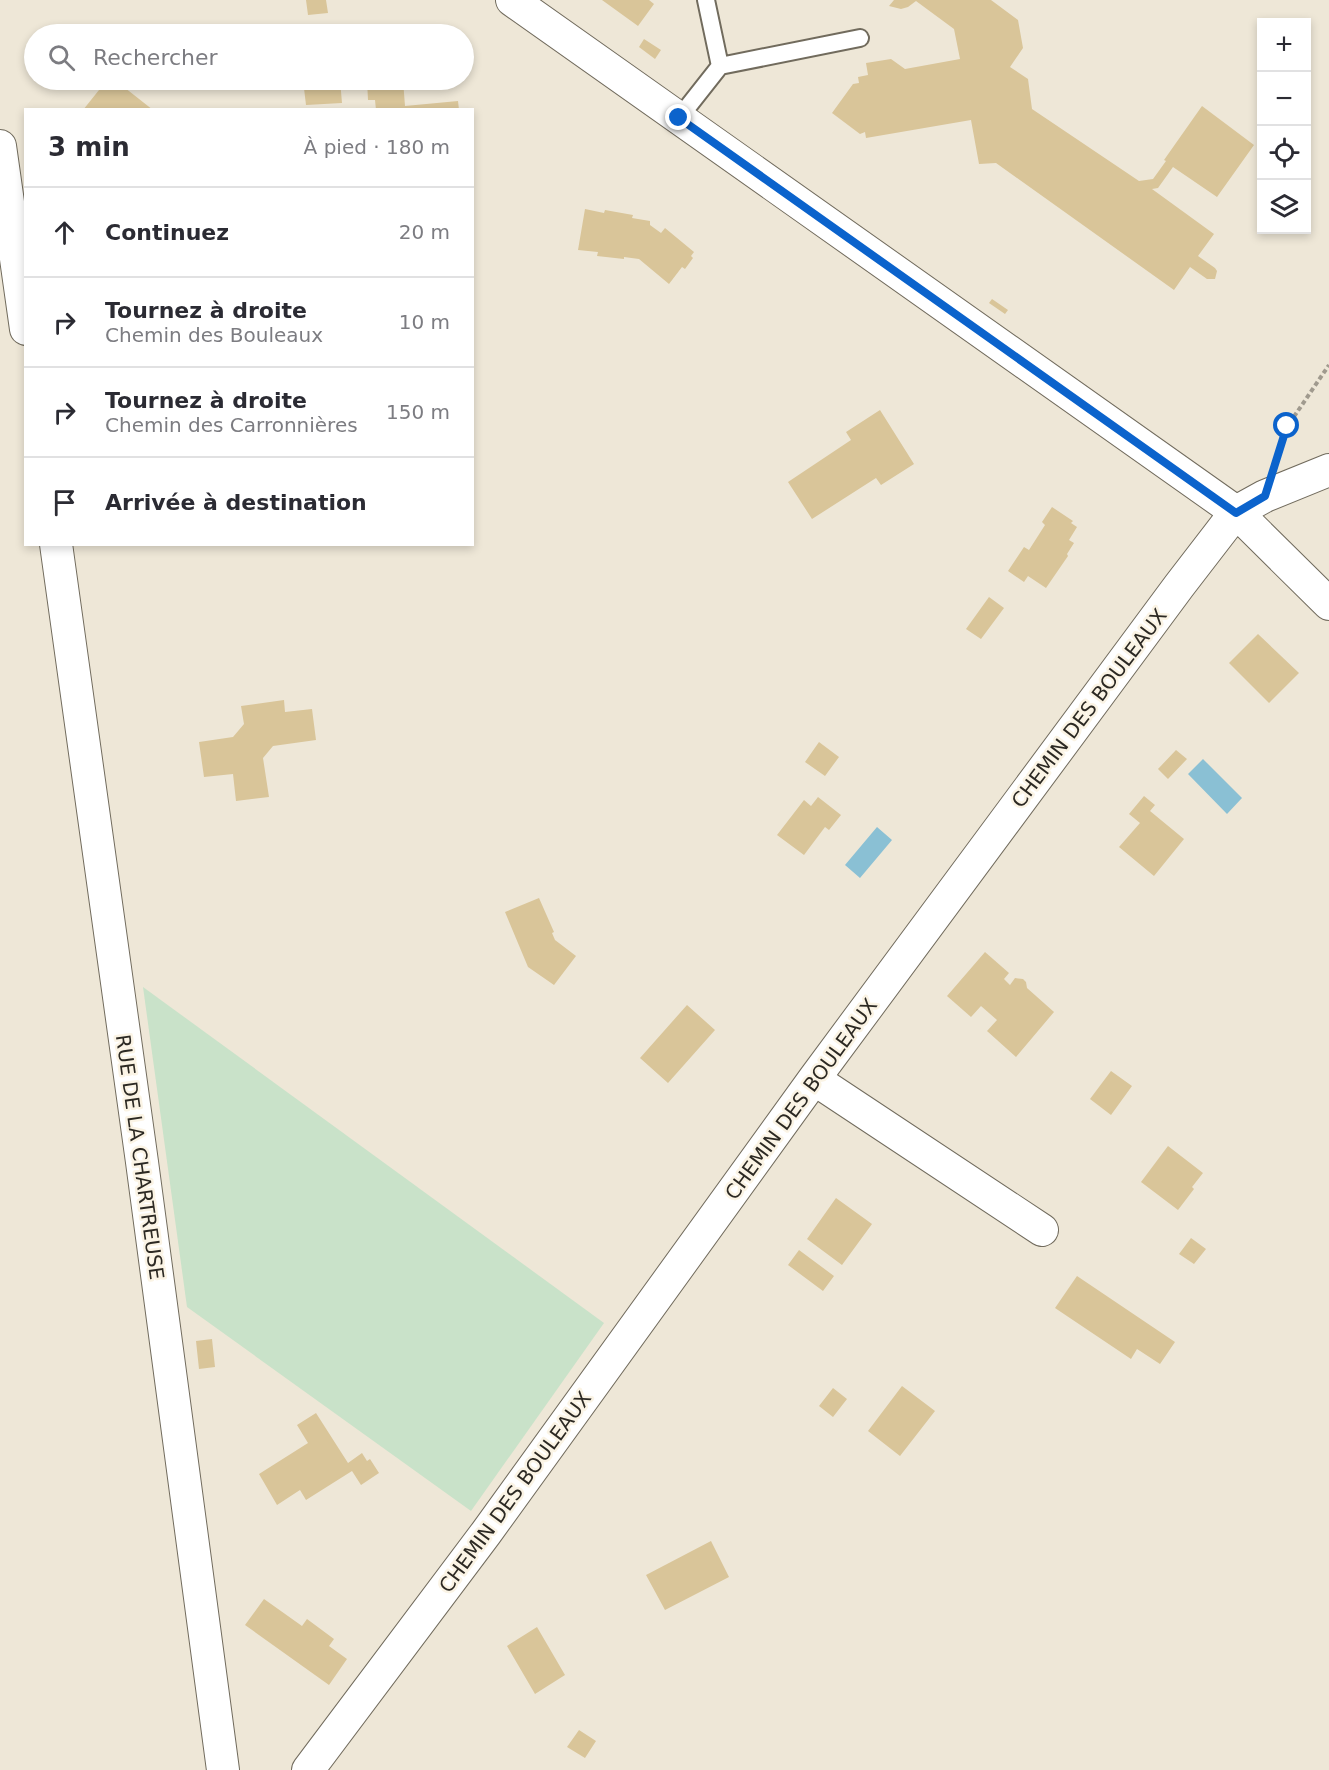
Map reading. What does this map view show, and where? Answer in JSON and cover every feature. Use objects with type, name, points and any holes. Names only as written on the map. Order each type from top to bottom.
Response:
[{"type":"street","points":[[512,0],[1236,513],[1329,604]]},
{"type":"street","points":[[0,146],[24,315]]},
{"type":"street","name":"CHEMIN DES BOULEAUX","points":[[308,1770],[493,1523],[814,1079],[1165,605],[1236,513],[1265,496],[1329,470]]},
{"type":"street","name":"RUE DE LA CHARTREUSE","points":[[56,546],[223,1770]]},
{"type":"street","points":[[814,1079],[1042,1230]]},
{"type":"lane","points":[[706,0],[720,66]]},
{"type":"lane","points":[[679,118],[720,66],[860,38]]},
{"type":"path","points":[[1265,496],[1287,426],[1329,365]]},
{"type":"green space","points":[[143,987],[604,1323],[471,1511],[187,1307]]},
{"type":"water","points":[[1203,759],[1242,798],[1227,814],[1188,774]]},
{"type":"water","points":[[877,827],[892,840],[860,878],[845,865]]},
{"type":"building","points":[[306,0],[326,0],[328,13],[308,15]]},
{"type":"building","points":[[602,0],[649,0],[654,4],[638,26]]},
{"type":"building","points":[[894,0],[991,0],[1018,20],[1023,48],[1010,67],[1028,79],[1032,109],[1139,181],[1153,179],[1202,106],[1254,145],[1217,197],[1173,167],[1158,188],[1152,189],[1214,234],[1198,256],[1215,268],[1217,271],[1215,279],[1207,279],[1190,267],[1174,290],[996,163],[979,164],[971,120],[866,138],[865,132],[860,134],[832,113],[853,84],[859,83],[858,77],[868,75],[866,63],[891,59],[905,69],[960,59],[954,29],[916,1],[901,9],[889,6]]},
{"type":"building","points":[[644,39],[661,50],[655,59],[639,47]]},
{"type":"building","points":[[99,90],[128,90],[150,108],[85,108]]},
{"type":"building","points":[[304,90],[341,90],[342,103],[306,105]]},
{"type":"building","points":[[368,90],[404,90],[405,106],[458,101],[459,108],[376,108],[375,100],[368,100]]},
{"type":"building","points":[[585,209],[633,215],[632,218],[650,221],[650,225],[661,233],[665,228],[694,252],[691,256],[693,258],[685,269],[682,267],[669,284],[639,259],[597,256],[598,252],[578,250]]},
{"type":"building","points":[[992,299],[1008,310],[1005,314],[989,303]]},
{"type":"building","points":[[880,410],[914,464],[881,485],[876,478],[812,519],[788,482],[851,440],[846,432]]},
{"type":"building","points":[[1052,507],[1073,521],[1071,523],[1077,527],[1069,540],[1074,543],[1068,556],[1046,588],[1028,576],[1024,582],[1008,571],[1024,547],[1029,550],[1045,525],[1042,522]]},
{"type":"building","points":[[989,597],[1004,608],[981,639],[966,629]]},
{"type":"building","points":[[1258,634],[1299,673],[1269,703],[1229,663]]},
{"type":"building","points":[[284,700],[285,712],[312,709],[316,740],[273,746],[263,758],[269,797],[236,801],[233,774],[204,777],[199,742],[233,737],[244,724],[241,706]]},
{"type":"building","points":[[819,742],[839,757],[825,776],[805,762]]},
{"type":"building","points":[[1176,750],[1187,759],[1168,779],[1158,769]]},
{"type":"building","points":[[1144,796],[1155,805],[1150,811],[1184,839],[1154,876],[1119,847],[1140,823],[1129,814]]},
{"type":"building","points":[[818,797],[841,815],[829,830],[825,827],[804,855],[777,835],[804,800],[811,806]]},
{"type":"building","points":[[539,898],[554,932],[552,933],[555,940],[576,956],[554,985],[528,967],[505,912]]},
{"type":"building","points":[[985,952],[1009,973],[1004,979],[1010,985],[1015,978],[1023,979],[1027,988],[1054,1012],[1016,1057],[987,1031],[997,1020],[981,1006],[971,1017],[947,996]]},
{"type":"building","points":[[687,1005],[715,1030],[668,1083],[640,1058]]},
{"type":"building","points":[[1111,1071],[1132,1086],[1111,1115],[1090,1099]]},
{"type":"building","points":[[1168,1146],[1203,1173],[1178,1210],[1141,1182]]},
{"type":"building","points":[[836,1198],[872,1224],[842,1265],[807,1239]]},
{"type":"building","points":[[1191,1238],[1206,1249],[1194,1264],[1179,1254]]},
{"type":"building","points":[[799,1250],[834,1276],[823,1291],[788,1265]]},
{"type":"building","points":[[1077,1276],[1175,1342],[1160,1364],[1137,1349],[1131,1359],[1055,1308]]},
{"type":"building","points":[[212,1339],[215,1367],[199,1369],[196,1341]]},
{"type":"building","points":[[902,1386],[935,1411],[900,1456],[868,1431]]},
{"type":"building","points":[[833,1388],[847,1399],[833,1417],[819,1406]]},
{"type":"building","points":[[316,1413],[348,1463],[362,1453],[367,1461],[370,1459],[379,1473],[361,1485],[352,1471],[306,1500],[300,1490],[277,1505],[259,1474],[308,1443],[297,1425]]},
{"type":"building","points":[[711,1541],[729,1577],[665,1610],[646,1575]]},
{"type":"building","points":[[264,1599],[302,1626],[307,1619],[334,1639],[329,1646],[347,1659],[329,1685],[245,1625]]},
{"type":"building","points":[[537,1627],[565,1675],[535,1694],[507,1646]]},
{"type":"building","points":[[579,1730],[596,1741],[585,1758],[567,1747]]},
{"type":"route","points":[[679,118],[1236,513],[1265,496],[1287,426]]}]
